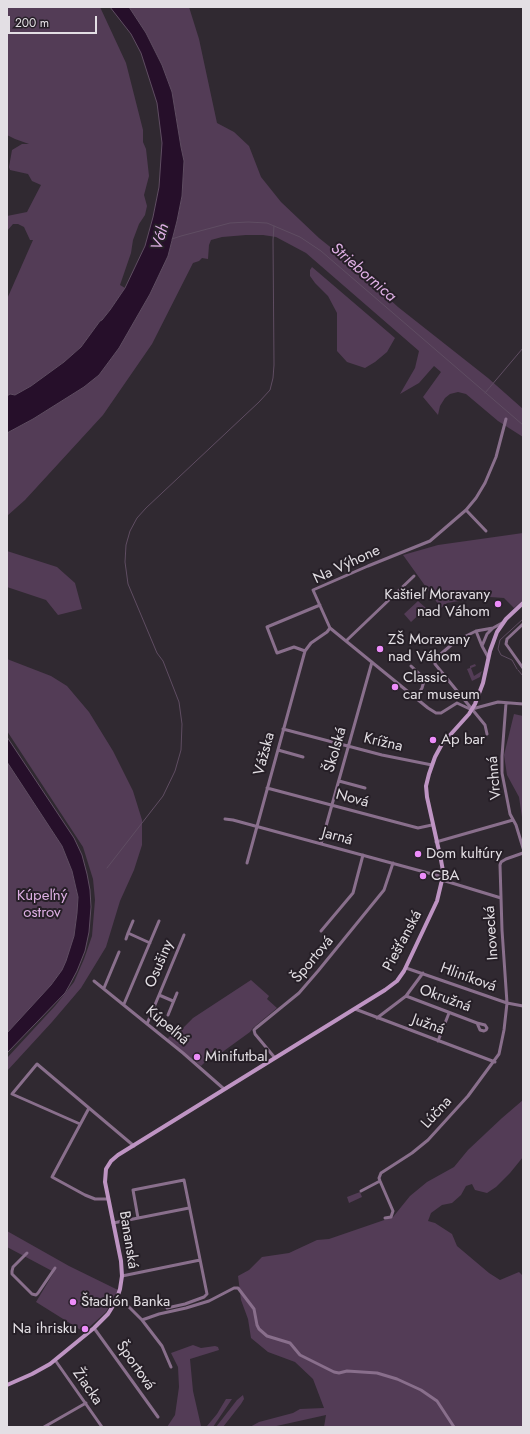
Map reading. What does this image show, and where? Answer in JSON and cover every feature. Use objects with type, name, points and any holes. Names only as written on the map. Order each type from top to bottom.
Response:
[{"type":"main road","name":"Piešťanská","points":[[188,1112],[389,987],[397,980],[406,968],[437,902],[442,879],[441,860],[426,793],[427,780],[442,744],[472,710],[483,683],[488,657],[496,636],[504,622],[523,603]]},
{"type":"main road","name":"Bananská","points":[[7,1385],[32,1374],[55,1360],[94,1328],[108,1314],[117,1299],[122,1283],[122,1276],[121,1261],[108,1200],[105,1178],[106,1168],[113,1159],[188,1112]]},
{"type":"street","name":"Na Výhone","points":[[472,710],[458,703],[446,711],[438,713],[428,708],[330,628],[313,590],[430,541],[466,510],[476,498],[496,457],[506,419]]},
{"type":"street","points":[[466,510],[486,531]]},
{"type":"street","points":[[346,641],[414,576]]},
{"type":"street","points":[[305,651],[294,647],[277,653],[267,627],[320,605]]},
{"type":"street","points":[[482,646],[487,634],[493,628],[504,622]]},
{"type":"street","points":[[523,624],[507,639],[506,644],[523,668]]},
{"type":"street","name":"Vážska","points":[[247,862],[305,651],[330,628]]},
{"type":"street","points":[[487,734],[485,725],[435,664],[436,658],[456,641],[476,631],[493,628]]},
{"type":"street","points":[[476,631],[488,657]]},
{"type":"street","name":"Školská","points":[[321,844],[372,662]]},
{"type":"street","points":[[412,666],[424,678],[422,688],[416,698]]},
{"type":"street","points":[[472,710],[494,703],[523,704]]},
{"type":"street","name":"Vrchná","points":[[506,703],[502,767],[509,808],[523,848]]},
{"type":"street","name":"Krížna","points":[[283,729],[382,755],[432,765]]},
{"type":"street","points":[[278,750],[303,757]]},
{"type":"street","points":[[339,781],[365,788]]},
{"type":"street","name":"Nová","points":[[267,788],[418,828],[432,825]]},
{"type":"street","name":"Jarná","points":[[225,819],[393,863],[442,879]]},
{"type":"street","points":[[436,842],[513,820]]},
{"type":"street","points":[[501,898],[500,863],[506,859],[523,853]]},
{"type":"street","points":[[321,931],[352,893],[363,855]]},
{"type":"street","name":"Športová","points":[[275,1058],[255,1034],[254,1030],[304,988],[384,890],[393,863]]},
{"type":"street","name":"Inovecká","points":[[442,879],[501,898],[507,1003]]},
{"type":"street","points":[[126,939],[133,921]]},
{"type":"street","points":[[124,1004],[159,921]]},
{"type":"street","points":[[128,933],[150,943]]},
{"type":"street","name":"Osušiny","points":[[147,1024],[184,935]]},
{"type":"street","points":[[104,988],[119,952]]},
{"type":"street","points":[[113,967],[117,969]]},
{"type":"street","name":"Hliníková","points":[[406,968],[507,1003],[523,1006]]},
{"type":"street","points":[[377,1018],[406,996],[423,973]]},
{"type":"street","name":"Kúpeľná","points":[[94,981],[124,1004],[224,1089]]},
{"type":"street","name":"Osušiny","points":[[168,1015],[177,993]]},
{"type":"street","points":[[159,996],[173,1001]]},
{"type":"street","name":"Okružná","points":[[406,996],[477,1023]]},
{"type":"street","name":"Lúčna","points":[[380,1181],[379,1178],[382,1171],[412,1153],[428,1140],[468,1096],[495,1062],[499,1054],[504,1030],[507,1003]]},
{"type":"street","name":"Južná","points":[[355,1009],[495,1062]]},
{"type":"street","points":[[438,1041],[449,1013]]},
{"type":"street","points":[[80,1124],[12,1094],[37,1064],[134,1146]]},
{"type":"street","points":[[89,1108],[52,1177],[84,1195],[95,1199],[108,1200]]},
{"type":"street","points":[[138,1218],[133,1192],[135,1189],[184,1180],[207,1294],[204,1297],[185,1304],[166,1308]]},
{"type":"street","points":[[361,1191],[380,1181],[393,1211],[391,1217],[385,1218]]},
{"type":"street","points":[[113,1223],[189,1208]]},
{"type":"street","points":[[27,1253],[13,1267],[12,1274],[32,1294],[36,1295],[38,1293],[55,1268]]},
{"type":"street","points":[[122,1276],[200,1260]]},
{"type":"street","points":[[142,1320],[208,1301],[234,1288],[238,1288],[254,1309],[259,1329],[267,1336],[290,1343],[300,1355],[334,1372],[339,1373],[347,1371],[377,1373],[397,1379],[422,1390],[437,1401],[454,1427]]},
{"type":"street","points":[[117,1299],[128,1306],[142,1320],[162,1346],[171,1367]]},
{"type":"street","name":"Športová","points":[[94,1328],[158,1417]]},
{"type":"street","name":"Žiacka","points":[[55,1360],[102,1427]]},
{"type":"street","points":[[44,1427],[86,1403]]},
{"type":"green space","points":[[7,7],[100,7],[126,63],[143,130],[143,142],[146,149],[149,176],[144,195],[147,206],[145,215],[139,224],[133,240],[131,253],[120,285],[125,288],[81,347],[64,362],[31,386],[15,395],[10,394],[7,396],[7,299],[33,240],[30,240],[24,227],[18,224],[13,224],[7,231],[7,216],[27,212],[41,185],[32,181],[28,174],[10,170],[9,167],[12,150],[22,144],[29,144],[7,135]]},
{"type":"green space","points":[[129,7],[189,7],[199,39],[217,123],[234,132],[249,146],[261,177],[281,202],[319,238],[349,262],[398,307],[488,378],[523,409],[523,437],[498,421],[466,394],[458,392],[450,394],[445,398],[440,406],[438,415],[423,397],[441,372],[434,366],[419,383],[400,394],[415,368],[419,351],[306,253],[276,237],[246,235],[222,237],[211,240],[208,259],[202,258],[193,263],[152,344],[103,415],[25,500],[7,516],[7,433],[33,419],[84,387],[99,375],[119,348],[150,294],[168,256],[177,221],[182,196],[184,161],[172,92],[162,65],[146,33]]},
{"type":"green space","points":[[312,267],[395,338],[387,352],[365,368],[347,362],[337,351],[337,313],[328,296],[310,276],[310,270]]},
{"type":"green space","points":[[523,533],[523,600],[514,608],[504,598],[476,596],[465,600],[447,603],[441,608],[403,555],[438,545]]},
{"type":"green space","points":[[7,551],[57,567],[75,583],[82,609],[58,615],[46,600],[7,587]]},
{"type":"green space","points":[[418,601],[426,608],[411,622],[404,614]]},
{"type":"green space","points":[[7,659],[51,676],[67,686],[89,712],[113,751],[133,791],[142,820],[142,845],[134,870],[120,901],[106,947],[81,988],[7,1071],[7,1058],[55,1006],[74,982],[92,936],[95,900],[93,879],[83,847],[7,731]]},
{"type":"green space","points":[[475,664],[476,666],[471,668],[474,676],[482,671],[480,677],[472,681],[467,669]]},
{"type":"green space","points":[[514,714],[523,716],[523,824],[519,797],[507,775],[504,755]]},
{"type":"green space","name":"Kúpeľný ostrov","points":[[7,762],[62,846],[72,871],[78,897],[74,936],[69,956],[62,970],[51,985],[7,1033]]},
{"type":"green space","points":[[251,980],[269,996],[267,999],[277,1008],[250,1032],[210,1061],[207,1060],[201,1066],[168,1040],[173,1033],[183,1028],[193,1018]]},
{"type":"green space","points":[[523,1100],[523,1157],[496,1187],[487,1193],[475,1190],[472,1184],[466,1186],[461,1195],[452,1203],[442,1205],[431,1213],[428,1221],[435,1223],[452,1234],[457,1246],[489,1273],[500,1280],[519,1272],[523,1276],[523,1427],[324,1427],[326,1415],[272,1427],[250,1427],[259,1422],[293,1413],[300,1409],[324,1408],[313,1379],[295,1362],[268,1352],[251,1338],[248,1319],[241,1300],[238,1276],[249,1270],[262,1257],[289,1253],[317,1240],[329,1239],[393,1217],[410,1196],[427,1182],[454,1167],[468,1150]]},
{"type":"green space","points":[[360,1192],[362,1197],[349,1203],[347,1197]]},
{"type":"green space","points":[[7,1231],[69,1266],[118,1290],[106,1312],[84,1332],[36,1302],[54,1272],[7,1247]]},
{"type":"green space","points":[[193,1345],[201,1348],[215,1346],[218,1347],[219,1350],[190,1359],[193,1391],[201,1426],[207,1426],[217,1414],[226,1399],[232,1399],[213,1427],[167,1427],[175,1415],[179,1387],[178,1367],[171,1353]]},
{"type":"green space","points":[[243,1395],[244,1399],[241,1404],[223,1427],[216,1427],[237,1400]]},
{"type":"water","name":"Váh","points":[[110,7],[129,7],[146,33],[162,65],[172,92],[184,161],[182,196],[177,221],[168,256],[150,294],[119,348],[99,375],[84,387],[33,419],[7,433],[7,396],[10,394],[15,395],[31,386],[64,362],[81,347],[125,288],[145,246],[153,217],[159,187],[162,143],[157,103],[141,53],[131,34]]},
{"type":"water","points":[[7,737],[74,838],[82,855],[87,874],[91,907],[89,932],[85,951],[77,971],[65,993],[7,1053],[7,1033],[51,985],[62,970],[74,936],[78,897],[72,871],[62,846],[7,762]]},
{"type":"waterway","name":"Striebornica","points":[[172,239],[230,223],[248,222],[267,223],[300,237],[321,251],[523,425]]},
{"type":"waterway","points":[[107,868],[163,796],[175,771],[181,750],[182,724],[179,702],[163,661],[157,653],[128,584],[125,562],[126,545],[130,531],[137,518],[146,508],[270,390],[274,365],[274,226]]},
{"type":"waterway","points":[[485,393],[523,348]]},
{"type":"waterway","name":"Striebornica","points":[[517,669],[512,660],[501,655],[498,649],[500,640],[523,619]]},
{"type":"waterway","name":"Striebornica","points":[[518,670],[523,676]]},
{"type":"place","name":"Kaštieľ Moravany nad Váhom","points":[[498,604]]},
{"type":"place","name":"ZŠ Moravany nad Váhom","points":[[380,649]]},
{"type":"place","name":"Classic car museum","points":[[395,687]]},
{"type":"place","name":"Ap bar","points":[[433,740]]},
{"type":"place","name":"Dom kultúry","points":[[418,854]]},
{"type":"place","name":"CBA","points":[[423,876]]},
{"type":"place","name":"Minifutbal","points":[[197,1057]]},
{"type":"place","name":"Štadión Banka","points":[[73,1302]]},
{"type":"place","name":"Na ihrisku","points":[[85,1329]]}]
